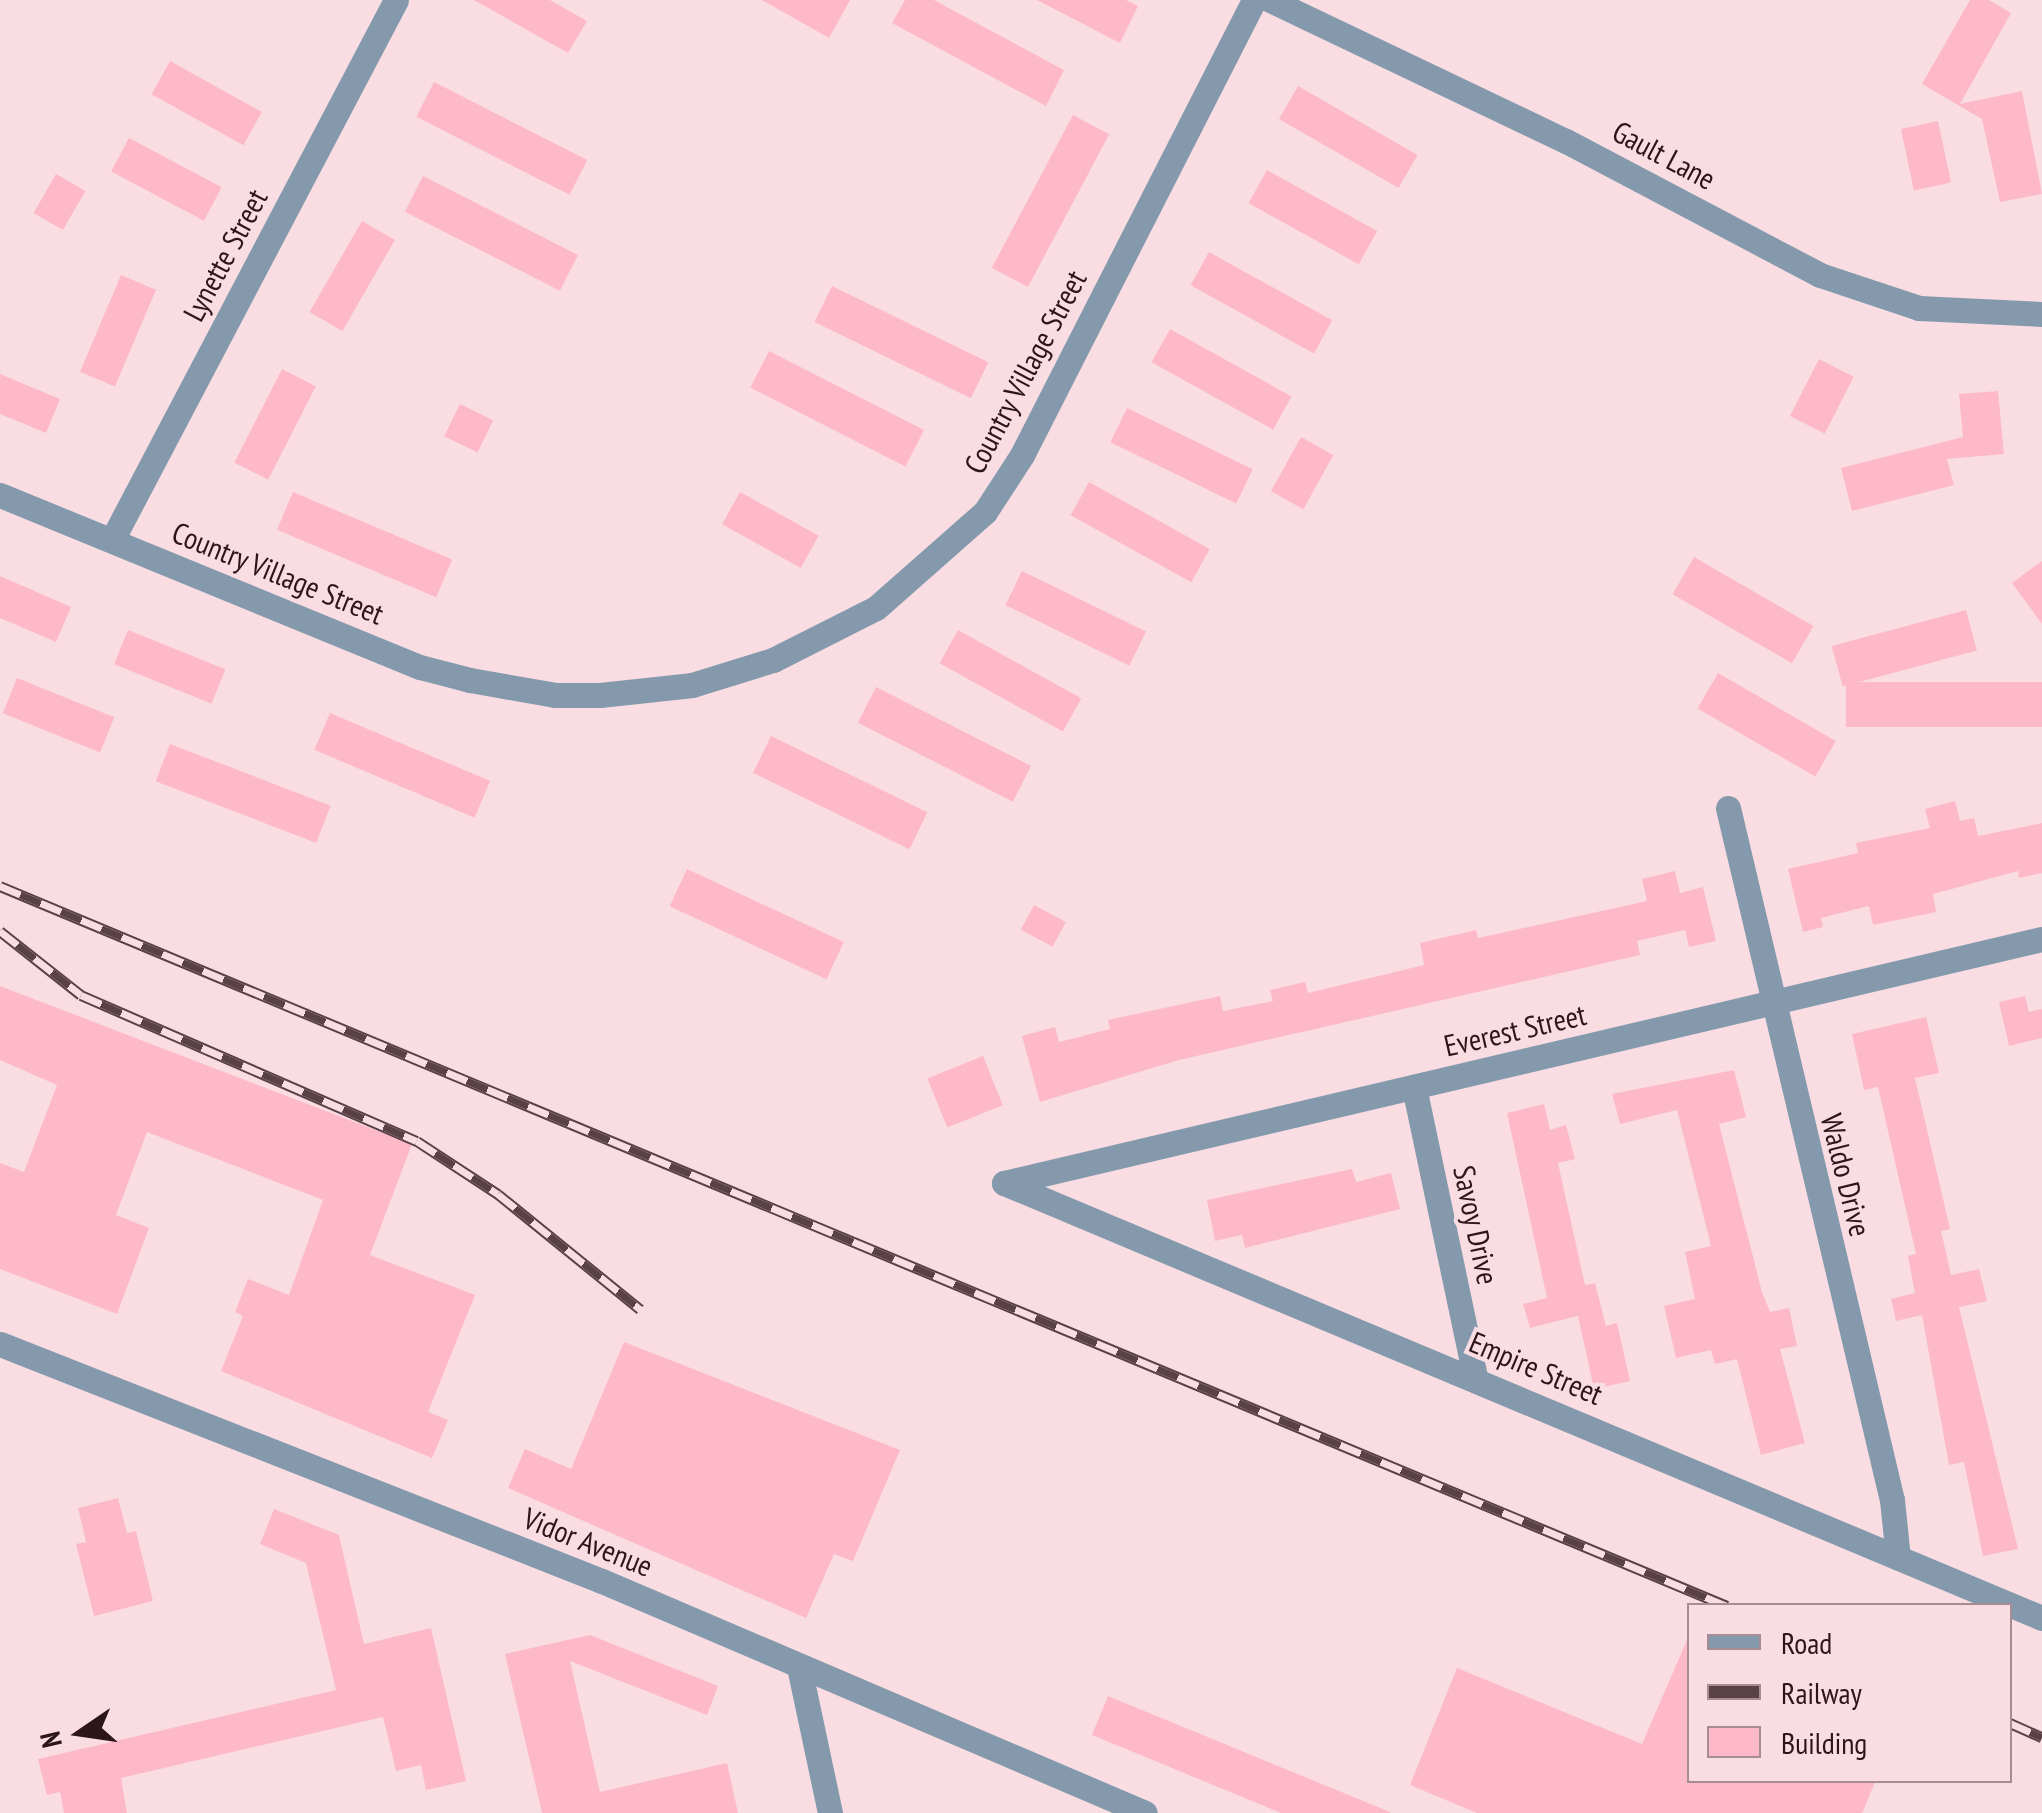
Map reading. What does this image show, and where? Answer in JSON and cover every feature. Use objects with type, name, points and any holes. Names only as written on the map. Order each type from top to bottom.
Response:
[{"type":"street","name":"Lynette Street","points":[[112,540],[396,0]]},
{"type":"street","name":"Country Village Street","points":[[0,495],[420,667],[554,694],[692,685],[820,640],[902,588],[985,512],[1022,455],[1254,0]]},
{"type":"street","name":"Gault Lane","points":[[1270,0],[1566,141],[1820,275],[1919,308],[2042,314]]},
{"type":"street","name":"Waldo Drive","points":[[1728,808],[1892,1500],[1898,1558]]},
{"type":"street","name":"Everest Street","points":[[1004,1183],[2042,939]]},
{"type":"street","name":"Savoy Drive","points":[[1414,1087],[1475,1377]]},
{"type":"street","name":"Empire Street","points":[[1004,1183],[1475,1377],[2006,1603]]},
{"type":"street","name":"Vidor Avenue","points":[[0,1344],[602,1581],[1146,1813]]},
{"type":"street","name":"Empire Street","points":[[2012,1606],[2042,1618]]},
{"type":"street","points":[[799,1667],[830,1813]]},
{"type":"building","points":[[474,0],[550,0],[587,21],[568,53]]},
{"type":"building","points":[[762,0],[850,0],[829,38]]},
{"type":"building","points":[[905,0],[934,0],[1064,70],[1046,106],[892,23]]},
{"type":"building","points":[[1037,0],[1126,0],[1138,6],[1120,43]]},
{"type":"building","points":[[1970,0],[1989,0],[2011,13],[1960,104],[2022,91],[2042,194],[2000,202],[1982,119],[1922,84]]},
{"type":"building","points":[[170,61],[262,112],[243,145],[152,94]]},
{"type":"building","points":[[434,82],[587,160],[570,195],[416,117]]},
{"type":"building","points":[[1298,86],[1418,155],[1399,188],[1279,119]]},
{"type":"building","points":[[1073,115],[1109,134],[1028,287],[992,268]]},
{"type":"building","points":[[1938,121],[1951,183],[1914,191],[1901,129]]},
{"type":"building","points":[[129,138],[222,187],[204,221],[111,172]]},
{"type":"building","points":[[1267,170],[1377,231],[1359,264],[1249,203]]},
{"type":"building","points":[[56,174],[85,191],[63,230],[34,213]]},
{"type":"building","points":[[423,176],[578,255],[560,291],[405,212]]},
{"type":"building","points":[[362,221],[395,240],[342,331],[310,312]]},
{"type":"building","points":[[1209,252],[1332,320],[1314,354],[1191,285]]},
{"type":"building","points":[[121,275],[156,290],[115,387],[80,372]]},
{"type":"building","points":[[832,286],[988,362],[971,398],[814,322]]},
{"type":"building","points":[[1170,329],[1292,396],[1273,430],[1152,362]]},
{"type":"building","points":[[769,351],[924,430],[905,467],[750,388]]},
{"type":"building","points":[[1819,359],[1854,377],[1825,434],[1790,416]]},
{"type":"building","points":[[282,369],[316,386],[268,480],[234,463]]},
{"type":"building","points":[[0,374],[60,399],[46,433],[0,414]]},
{"type":"building","points":[[1998,391],[2004,454],[1947,459],[1954,485],[1852,511],[1841,468],[1963,437],[1959,394]]},
{"type":"building","points":[[460,404],[493,420],[477,453],[444,436]]},
{"type":"building","points":[[1127,408],[1253,469],[1236,504],[1110,442]]},
{"type":"building","points":[[1301,437],[1333,455],[1303,509],[1271,491]]},
{"type":"building","points":[[1089,482],[1210,549],[1191,582],[1071,515]]},
{"type":"building","points":[[293,492],[452,560],[436,597],[277,530]]},
{"type":"building","points":[[740,492],[819,536],[801,568],[722,524]]},
{"type":"building","points":[[1694,557],[1814,626],[1792,663],[1672,594]]},
{"type":"building","points":[[2042,561],[2042,624],[2012,583]]},
{"type":"building","points":[[1022,571],[1146,631],[1129,666],[1005,605]]},
{"type":"building","points":[[0,576],[71,607],[56,642],[0,618]]},
{"type":"building","points":[[1966,610],[1977,651],[1843,687],[1832,646]]},
{"type":"building","points":[[128,630],[225,669],[211,704],[114,664]]},
{"type":"building","points":[[958,630],[1081,698],[1063,732],[940,663]]},
{"type":"building","points":[[1718,673],[1836,741],[1815,777],[1698,709]]},
{"type":"building","points":[[17,678],[114,717],[100,753],[3,713]]},
{"type":"building","points":[[1846,682],[2042,682],[2042,727],[1846,727]]},
{"type":"building","points":[[876,687],[1031,766],[1013,802],[858,723]]},
{"type":"building","points":[[330,713],[490,781],[475,818],[314,750]]},
{"type":"building","points":[[771,736],[927,812],[909,849],[753,773]]},
{"type":"building","points":[[170,744],[331,806],[316,843],[156,781]]},
{"type":"building","points":[[1955,801],[1960,821],[1974,818],[1978,836],[2042,823],[2042,873],[2019,878],[2018,871],[1933,894],[1936,912],[1873,925],[1869,906],[1821,918],[1823,927],[1803,932],[1788,869],[1858,853],[1856,843],[1930,828],[1925,809]]},
{"type":"building","points":[[687,869],[844,942],[826,979],[670,906]]},
{"type":"building","points":[[1675,871],[1680,893],[1703,887],[1716,941],[1689,947],[1685,930],[1637,941],[1640,955],[1179,1060],[1040,1102],[1022,1036],[1055,1027],[1059,1042],[1110,1029],[1108,1020],[1220,996],[1223,1011],[1273,1001],[1270,990],[1305,982],[1308,993],[1424,965],[1420,943],[1476,930],[1478,938],[1647,901],[1642,879]]},
{"type":"building","points":[[1034,905],[1066,922],[1053,947],[1021,930]]},
{"type":"building","points":[[0,986],[412,1144],[370,1255],[475,1295],[428,1412],[448,1420],[432,1458],[221,1371],[243,1316],[235,1312],[248,1279],[289,1295],[323,1200],[147,1132],[116,1215],[149,1228],[117,1314],[0,1269],[0,1163],[24,1172],[57,1085],[0,1060]]},
{"type":"building","points":[[2025,996],[2029,1012],[2042,1009],[2042,1038],[2009,1046],[1999,1002]]},
{"type":"building","points":[[1926,1017],[1939,1073],[1915,1078],[1950,1229],[1941,1231],[1951,1275],[1979,1269],[1987,1301],[1959,1307],[2018,1549],[1983,1556],[1964,1462],[1949,1465],[1922,1315],[1896,1321],[1891,1299],[1915,1293],[1908,1256],[1916,1254],[1878,1087],[1864,1090],[1852,1034]]},
{"type":"building","points":[[983,1056],[1003,1105],[947,1128],[927,1078]]},
{"type":"building","points":[[1734,1070],[1746,1117],[1719,1124],[1762,1292],[1770,1312],[1789,1308],[1797,1346],[1780,1349],[1805,1443],[1761,1455],[1737,1359],[1715,1364],[1711,1350],[1676,1358],[1664,1306],[1695,1299],[1685,1252],[1711,1246],[1677,1110],[1620,1124],[1612,1094]]},
{"type":"building","points":[[1544,1104],[1550,1130],[1566,1125],[1575,1159],[1558,1163],[1585,1285],[1595,1283],[1606,1326],[1617,1323],[1630,1381],[1594,1389],[1578,1316],[1530,1328],[1523,1304],[1547,1298],[1507,1113]]},
{"type":"building","points":[[1352,1169],[1356,1182],[1391,1173],[1400,1209],[1245,1248],[1242,1235],[1215,1241],[1207,1200]]},
{"type":"building","points":[[624,1342],[900,1450],[853,1561],[834,1554],[806,1618],[508,1488],[525,1449],[571,1469]]},
{"type":"building","points":[[118,1498],[127,1533],[136,1531],[153,1601],[94,1616],[76,1544],[86,1542],[78,1508]]},
{"type":"building","points":[[274,1509],[339,1535],[364,1644],[431,1628],[466,1781],[426,1790],[421,1765],[396,1771],[383,1717],[121,1778],[127,1813],[64,1813],[60,1792],[47,1795],[38,1759],[336,1690],[306,1563],[260,1544]]},
{"type":"building","points":[[590,1635],[718,1686],[707,1715],[570,1661],[600,1792],[727,1763],[738,1813],[542,1813],[505,1654]]},
{"type":"building","points":[[1687,1640],[1687,1783],[1875,1783],[1862,1813],[1477,1813],[1410,1785],[1457,1668],[1642,1744]]},
{"type":"building","points":[[1108,1696],[1390,1813],[1281,1813],[1092,1735]]},
{"type":"railway","points":[[0,886],[1720,1603]]},
{"type":"railway","points":[[0,931],[81,995],[417,1141],[498,1194],[640,1309]]},
{"type":"railway","points":[[2012,1724],[2042,1737]]}]
